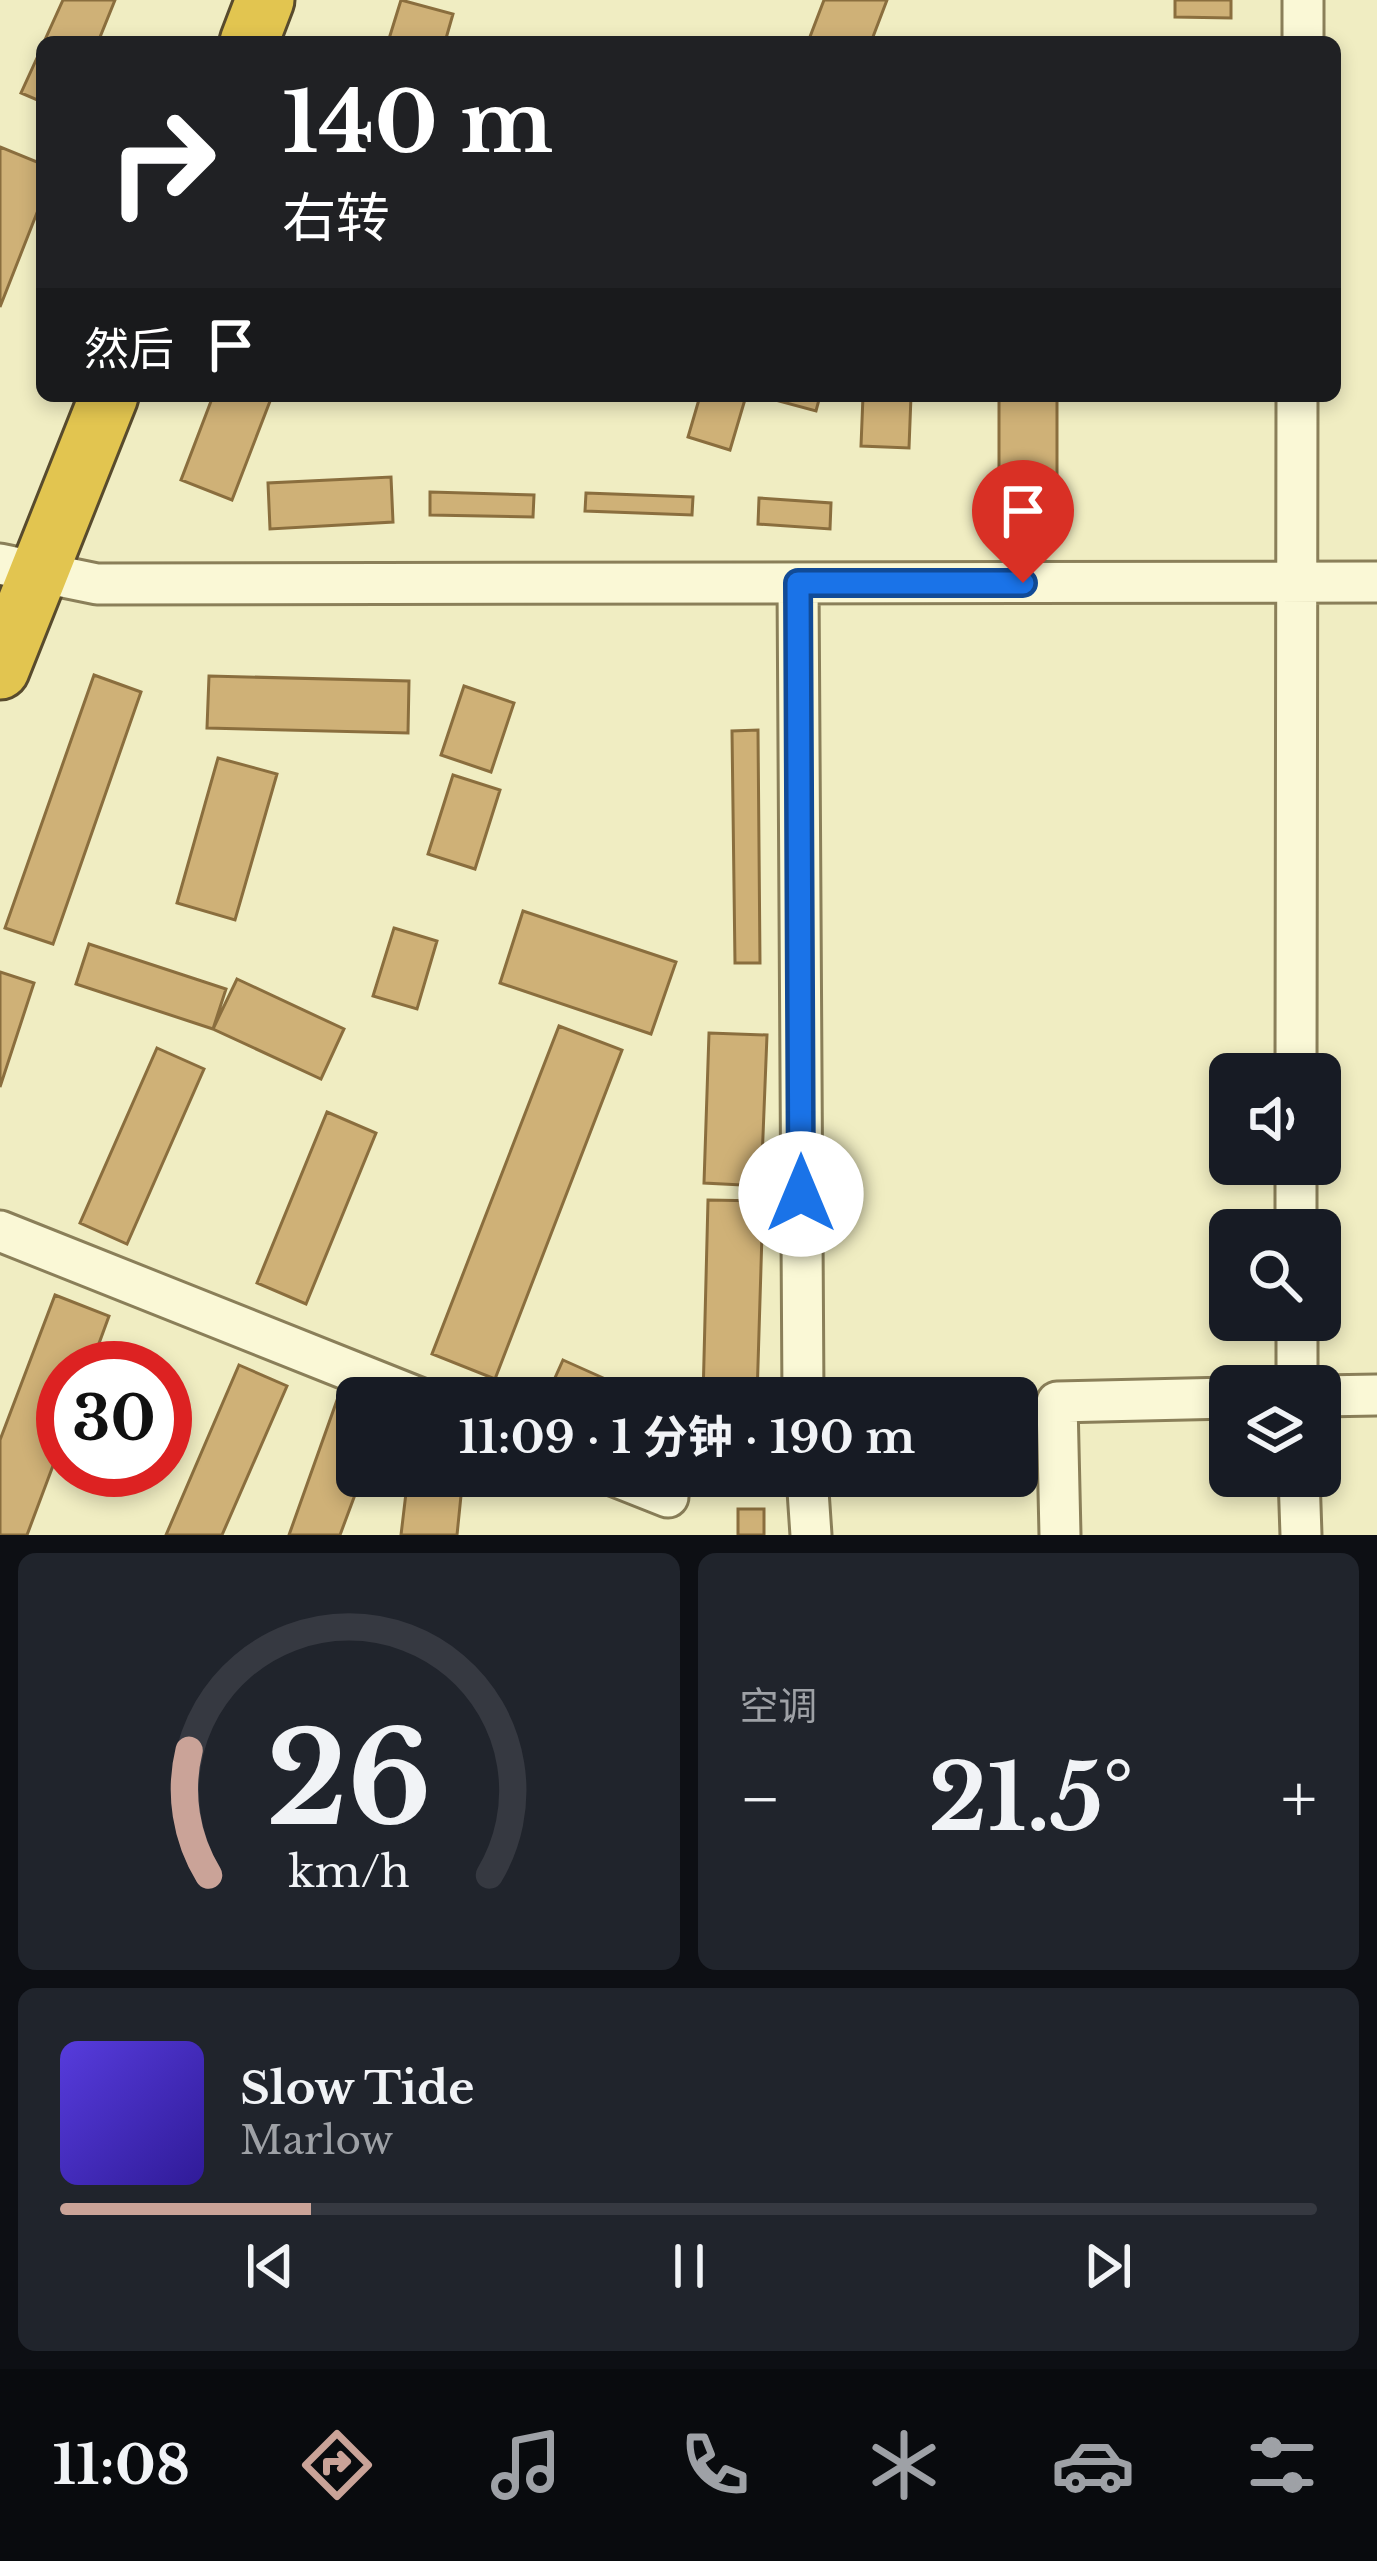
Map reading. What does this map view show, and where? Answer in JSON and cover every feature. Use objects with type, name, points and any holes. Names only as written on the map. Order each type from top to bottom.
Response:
[{"type":"highway","points":[[210,36],[224,0]]},
{"type":"highway","points":[[251,36],[265,0]]},
{"type":"highway","points":[[0,670],[11,568],[67,402]]},
{"type":"highway","points":[[11,568],[106,402]]},
{"type":"street","points":[[1303,36],[1304,0]]},
{"type":"street","points":[[1296,1053],[1297,402]]},
{"type":"street","points":[[11,568],[97,584],[1377,582]]},
{"type":"street","points":[[798,583],[803,1377]]},
{"type":"street","points":[[0,1231],[366,1377]]},
{"type":"street","points":[[1341,1396],[1377,1395]]},
{"type":"street","points":[[1060,1535],[1057,1402],[1209,1398]]},
{"type":"street","points":[[808,1497],[811,1535]]},
{"type":"street","points":[[1300,1497],[1301,1535]]},
{"type":"building","points":[[63,0],[115,0],[100,36],[47,36]]},
{"type":"building","points":[[401,0],[453,14],[447,36],[390,36]]},
{"type":"building","points":[[824,0],[887,0],[873,36],[810,36]]},
{"type":"building","points":[[1175,0],[1231,0],[1231,18],[1175,17]]},
{"type":"building","points":[[36,60],[36,99],[21,93]]},
{"type":"building","points":[[0,147],[36,162],[36,215],[0,307]]},
{"type":"building","points":[[211,402],[270,402],[232,500],[181,480]]},
{"type":"building","points":[[698,402],[744,402],[730,450],[688,437]]},
{"type":"building","points":[[782,402],[818,402],[816,411]]},
{"type":"building","points":[[863,402],[911,402],[909,448],[861,446]]},
{"type":"building","points":[[999,402],[1057,402],[1057,524],[999,523]]},
{"type":"building","points":[[391,477],[393,522],[270,529],[268,483]]},
{"type":"building","points":[[430,492],[534,495],[533,517],[430,515]]},
{"type":"building","points":[[586,493],[693,497],[692,515],[585,511]]},
{"type":"building","points":[[759,498],[831,503],[830,529],[758,524]]},
{"type":"building","points":[[94,675],[141,692],[53,944],[5,928]]},
{"type":"building","points":[[209,676],[409,681],[408,733],[207,728]]},
{"type":"building","points":[[464,686],[514,703],[491,772],[441,755]]},
{"type":"building","points":[[758,730],[760,963],[735,963],[732,731]]},
{"type":"building","points":[[218,758],[277,774],[235,920],[177,903]]},
{"type":"building","points":[[453,775],[500,790],[475,869],[428,854]]},
{"type":"building","points":[[523,911],[676,962],[651,1034],[500,983]]},
{"type":"building","points":[[394,928],[437,941],[417,1009],[373,996]]},
{"type":"building","points":[[89,944],[226,989],[213,1029],[76,984]]},
{"type":"building","points":[[0,972],[34,983],[0,1087]]},
{"type":"building","points":[[237,979],[344,1029],[321,1079],[213,1029]]},
{"type":"building","points":[[559,1026],[622,1050],[496,1377],[432,1354]]},
{"type":"building","points":[[709,1033],[767,1035],[761,1186],[704,1183]]},
{"type":"building","points":[[157,1048],[204,1069],[127,1244],[80,1223]]},
{"type":"building","points":[[327,1112],[376,1133],[306,1304],[257,1283]]},
{"type":"building","points":[[708,1200],[763,1201],[758,1377],[704,1377]]},
{"type":"building","points":[[55,1295],[109,1316],[100,1341],[38,1341]]},
{"type":"building","points":[[36,1345],[36,1497],[41,1497],[27,1535],[0,1535],[0,1440]]},
{"type":"building","points":[[563,1360],[601,1377],[555,1377]]},
{"type":"building","points":[[239,1365],[287,1386],[222,1535],[166,1535],[182,1497],[192,1497],[192,1474]]},
{"type":"building","points":[[336,1403],[336,1497],[354,1497],[340,1535],[289,1535]]},
{"type":"building","points":[[406,1497],[461,1497],[457,1535],[401,1535]]},
{"type":"building","points":[[738,1509],[764,1509],[764,1535],[738,1535]]},
{"type":"route","points":[[801,1194],[798,583],[1023,583]]}]
